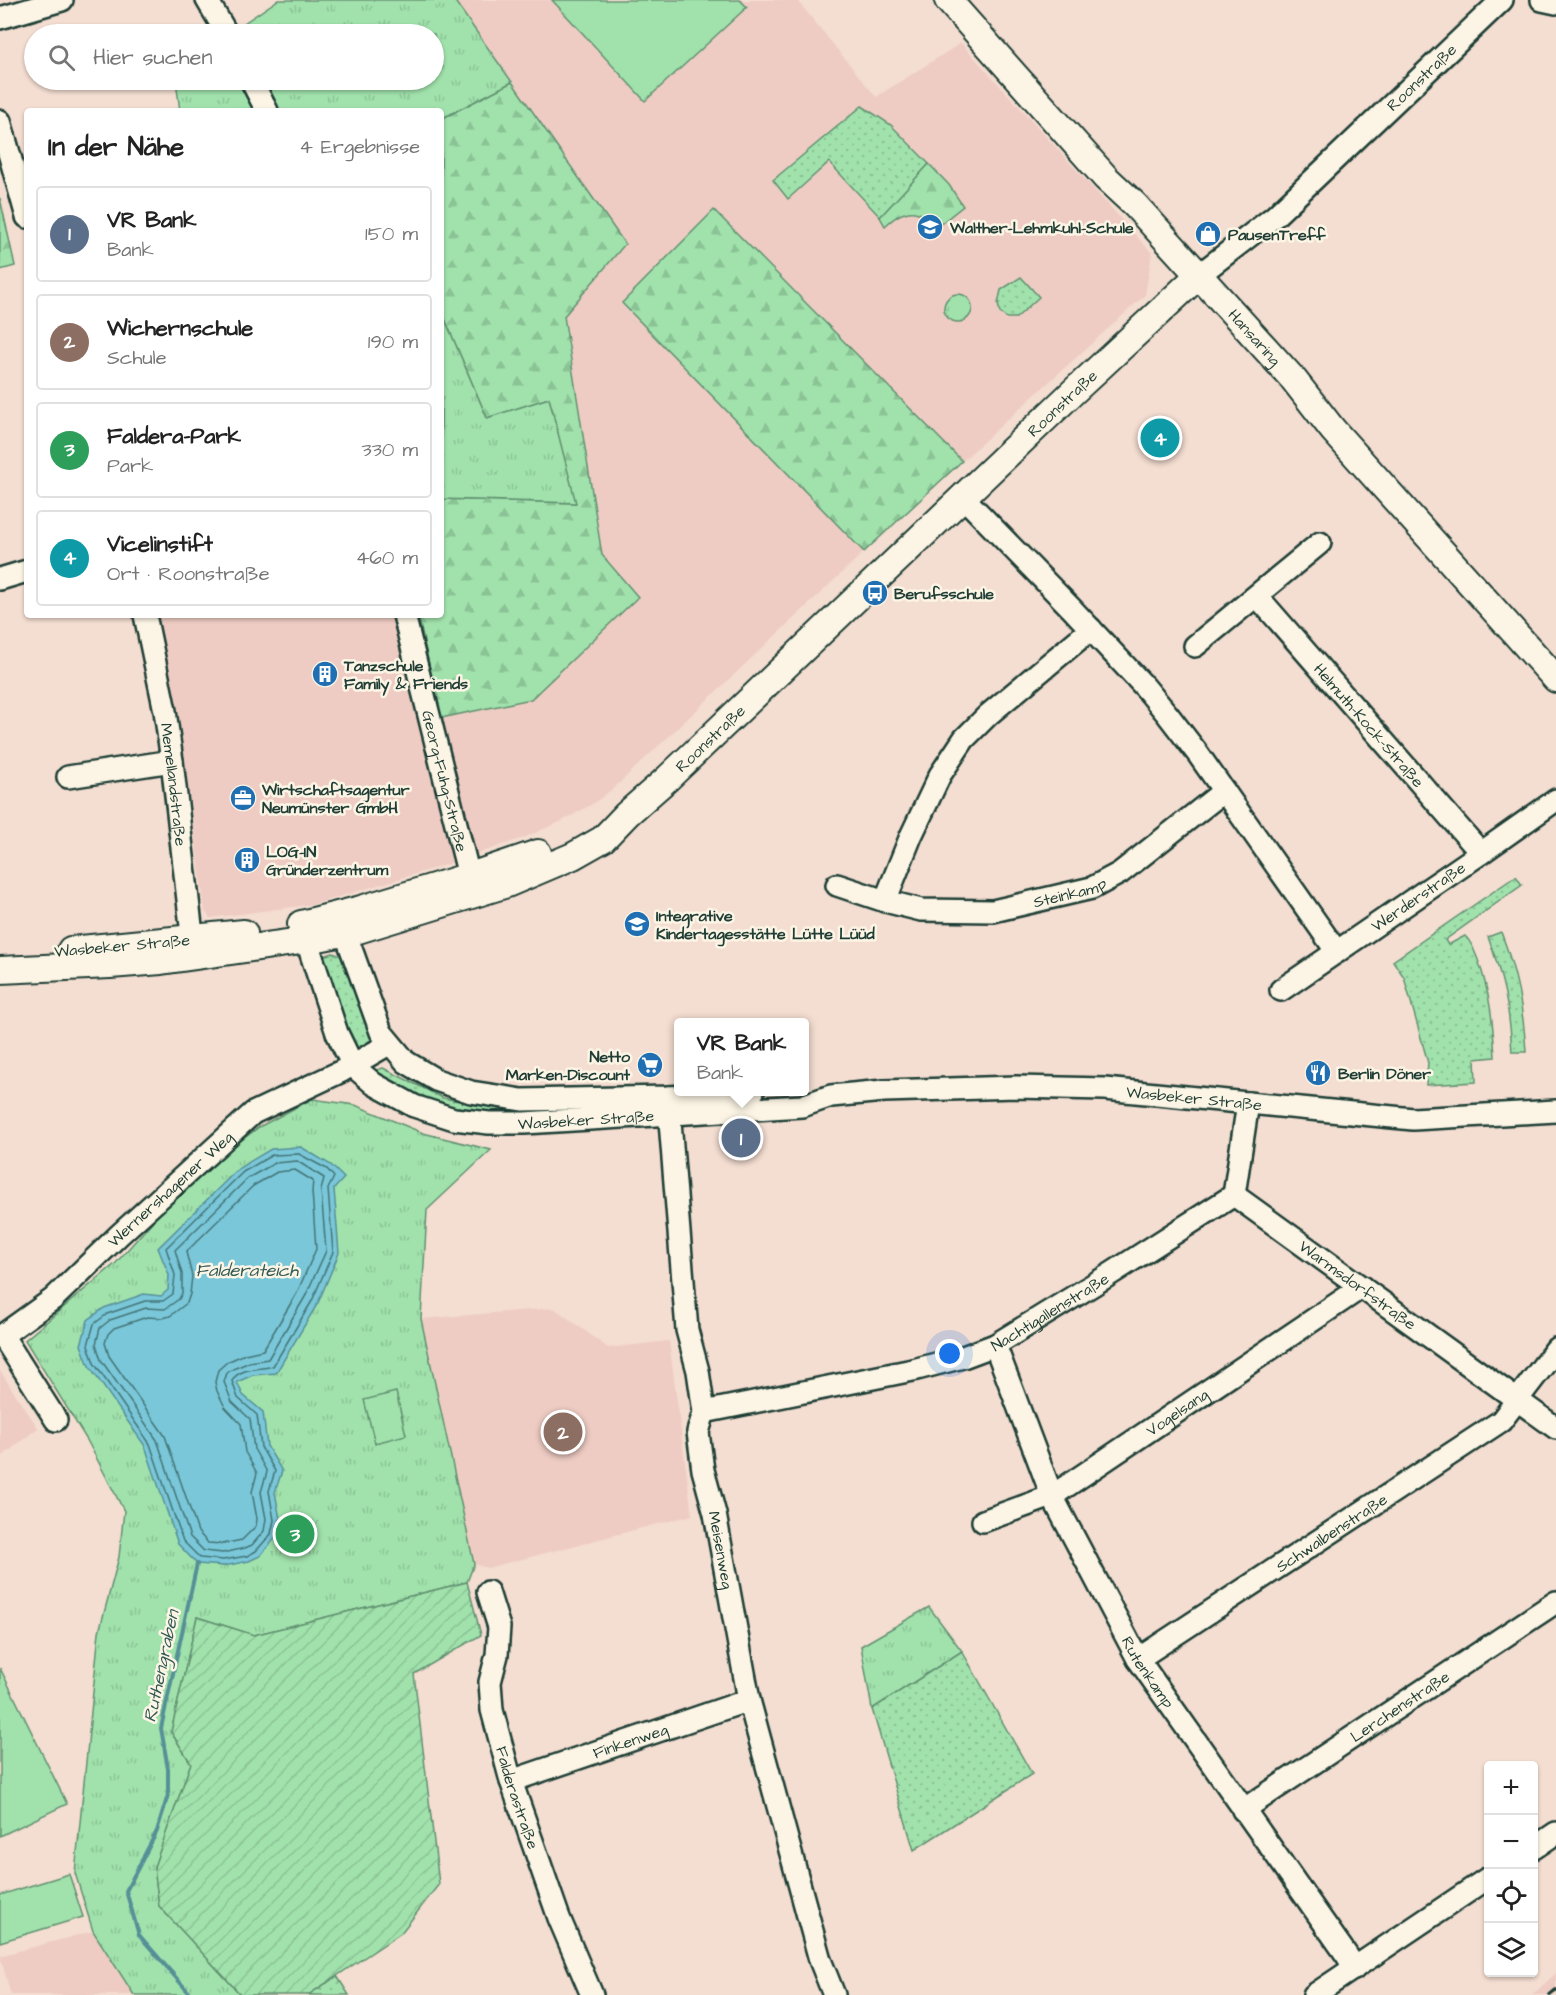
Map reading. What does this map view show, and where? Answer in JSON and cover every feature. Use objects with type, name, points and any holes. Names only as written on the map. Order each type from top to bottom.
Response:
[{"type":"main road","name":"Hansaring","points":[[948,0],[1106,178],[1135,205],[1199,275],[1293,380],[1333,430],[1556,679]]},
{"type":"main road","name":"Roonstraße","points":[[324,928],[507,884],[573,856],[603,839],[1199,275]]},
{"type":"main road","name":"Roonstraße","points":[[324,928],[519,861],[627,814]]},
{"type":"main road","name":"Wasbeker Straße","points":[[0,970],[110,965],[193,948],[324,928]]},
{"type":"main road","name":"Wasbeker Straße","points":[[0,954],[193,948]]},
{"type":"street","points":[[0,18],[62,0]]},
{"type":"street","points":[[207,0],[221,24]]},
{"type":"street","name":"Roonstraße","points":[[1199,275],[1275,216],[1502,0]]},
{"type":"street","points":[[1542,0],[1556,3]]},
{"type":"street","points":[[256,90],[265,108]]},
{"type":"street","points":[[0,121],[24,206]]},
{"type":"street","points":[[963,497],[1091,629],[1168,715],[1337,952]]},
{"type":"street","points":[[1196,646],[1320,543]]},
{"type":"street","points":[[0,579],[24,572]]},
{"type":"street","name":"Helmuth-Kock-Straße","points":[[1257,596],[1481,854]]},
{"type":"street","name":"Memellandstraße","points":[[145,618],[165,711],[193,948]]},
{"type":"street","name":"Georg-Fuhg-Straße","points":[[405,618],[470,876]]},
{"type":"street","points":[[885,901],[940,775],[964,739],[988,715],[1091,629]]},
{"type":"street","points":[[68,777],[172,761]]},
{"type":"street","name":"Steinkamp","points":[[837,885],[921,910],[993,911],[1092,888],[1120,873],[1224,791]]},
{"type":"street","name":"Werderstraße","points":[[1281,990],[1556,800]]},
{"type":"street","name":"Wasbeker Straße","points":[[324,928],[381,1032],[406,1062],[436,1080],[471,1092],[522,1100],[668,1106],[802,1106],[831,1096],[955,1088],[1084,1087],[1413,1119],[1556,1111]]},
{"type":"street","name":"Wasbeker Straße","points":[[324,928],[337,1033],[353,1065],[374,1084],[414,1106],[454,1119],[524,1124],[729,1096]]},
{"type":"street","points":[[353,1065],[389,1044]]},
{"type":"street","name":"Wernershagener Weg","points":[[56,1419],[1,1336],[53,1299],[119,1235],[253,1113],[353,1065]]},
{"type":"street","name":"Wasbeker Straße","points":[[809,1091],[831,1096]]},
{"type":"street","points":[[1234,1195],[1248,1103]]},
{"type":"street","name":"Meisenweg","points":[[668,1106],[687,1330],[698,1371],[704,1412],[698,1432],[703,1470],[715,1514],[749,1700],[820,1960],[834,1995]]},
{"type":"street","name":"Warmsdorfstraße","points":[[1234,1195],[1556,1428]]},
{"type":"street","name":"Nachtigallenstraße","points":[[704,1412],[913,1370],[963,1357],[995,1345],[1234,1195]]},
{"type":"street","name":"Vogelsang","points":[[983,1521],[1052,1496],[1362,1287]]},
{"type":"street","name":"Rutenkamp","points":[[995,1345],[1052,1496],[1138,1659],[1348,1957],[1354,1969]]},
{"type":"street","name":"Schwalbenstraße","points":[[1138,1659],[1501,1421],[1556,1349]]},
{"type":"street","name":"Falderastraße","points":[[488,1592],[499,1627],[497,1655],[490,1682],[492,1710],[511,1781],[559,1918],[592,1995]]},
{"type":"street","name":"Lerchenstraße","points":[[1243,1810],[1556,1602]]},
{"type":"street","name":"Finkenweg","points":[[511,1781],[749,1700]]},
{"type":"street","points":[[1538,1845],[1556,1833]]},
{"type":"street","points":[[1314,1995],[1484,1881]]},
{"type":"shaded area","points":[[454,0],[797,0],[876,97],[961,43],[1152,253],[1145,295],[962,461],[714,210],[622,303],[864,552],[615,787],[594,803],[562,821],[523,838],[445,865],[315,904],[210,918],[205,911],[178,712],[156,618],[419,618],[442,718],[602,555],[564,316],[625,244]]},
{"type":"shaded area","points":[[554,1308],[608,1348],[669,1341],[692,1515],[487,1568],[474,1564],[421,1319]]},
{"type":"shaded area","points":[[0,1371],[38,1428],[0,1458]]},
{"type":"shaded area","points":[[93,1931],[134,1995],[11,1995],[0,1956]]},
{"type":"shaded area","points":[[1556,1973],[1556,1995],[1532,1995],[1552,1977]]},
{"type":"green space","points":[[278,0],[454,0],[512,82],[444,117],[444,108],[180,108],[177,90],[444,90],[444,24],[243,24]]},
{"type":"green space","points":[[552,0],[740,0],[747,7],[645,101]]},
{"type":"green space","points":[[512,82],[625,244],[564,316],[602,555],[638,597],[531,699],[441,718],[419,618],[444,618],[444,499],[575,503],[549,398],[487,418],[444,317],[444,117]]},
{"type":"green space","points":[[862,106],[891,125],[929,164],[880,217],[829,162],[788,199],[773,180]]},
{"type":"green space","points":[[929,164],[949,185],[963,206],[938,226],[924,215],[912,212],[899,215],[885,226],[880,217]]},
{"type":"green space","points":[[0,198],[15,266],[0,270]]},
{"type":"green space","points":[[714,210],[962,461],[864,552],[622,303]]},
{"type":"green space","points":[[1021,277],[1039,297],[1016,318],[1007,318],[1000,313],[998,304],[1001,290]]},
{"type":"green space","points":[[958,294],[968,298],[972,308],[968,318],[958,322],[948,318],[944,308],[948,298]]},
{"type":"green space","points":[[444,317],[487,418],[549,398],[576,503],[444,499]]},
{"type":"green space","points":[[1516,876],[1522,885],[1445,940],[1448,945],[1465,936],[1474,950],[1488,996],[1495,1057],[1475,1059],[1476,1082],[1426,1085],[1428,1063],[1404,977],[1393,961]]},
{"type":"green space","points":[[1501,932],[1518,991],[1526,1052],[1512,1052],[1505,993],[1488,937]]},
{"type":"green space","points":[[333,953],[341,956],[373,1038],[366,1050],[359,1053],[354,1050],[321,962],[323,956]]},
{"type":"green space","points":[[383,1068],[443,1098],[506,1110],[617,1108],[504,1118],[423,1104],[370,1072]]},
{"type":"green space","points":[[312,1099],[355,1105],[423,1133],[491,1150],[427,1210],[421,1319],[474,1564],[467,1582],[254,1635],[197,1617],[171,1732],[191,1763],[154,1867],[159,1906],[241,1995],[134,1995],[93,1931],[75,1873],[99,1632],[119,1557],[124,1511],[87,1440],[25,1340],[116,1263],[187,1182],[259,1127]]},
{"type":"green space","points":[[396,1392],[406,1435],[375,1443],[364,1400]]},
{"type":"green space","points":[[467,1582],[481,1635],[414,1674],[439,1884],[401,1933],[308,1995],[241,1995],[159,1906],[154,1867],[191,1763],[171,1732],[197,1617],[254,1635]]},
{"type":"green space","points":[[929,1607],[962,1651],[872,1709],[861,1646]]},
{"type":"green space","points":[[962,1651],[1032,1774],[914,1850],[872,1709]]},
{"type":"green space","points":[[0,1668],[67,1804],[0,1836]]},
{"type":"green space","points":[[69,1874],[83,1917],[0,1942],[0,1895]]},
{"type":"green space","points":[[337,1976],[349,1995],[308,1995]]},
{"type":"water","name":"Falderateich","points":[[301,1147],[331,1165],[344,1178],[334,1189],[339,1253],[318,1303],[276,1373],[253,1375],[237,1382],[243,1395],[263,1412],[267,1446],[282,1471],[275,1492],[280,1519],[277,1536],[260,1556],[249,1561],[224,1566],[197,1564],[178,1544],[145,1446],[89,1366],[81,1345],[88,1320],[104,1308],[144,1294],[161,1296],[168,1290],[169,1275],[158,1248],[239,1168],[271,1149]]},
{"type":"waterway","name":"Ruthengraben","points":[[191,1995],[139,1935],[126,1891],[157,1831],[168,1795],[168,1769],[161,1728],[197,1564]]},
{"type":"railway","points":[[1550,1995],[1556,1990]]},
{"type":"place","name":"Walther-Lehmkuhl-Schule","points":[[930,227]]},
{"type":"place","name":"PausenTreff","points":[[1208,234]]},
{"type":"place","name":"Vicelinstift","points":[[1160,438]]},
{"type":"place","name":"Berufsschule","points":[[875,593]]},
{"type":"place","name":"Tanzschule Family & Friends","points":[[325,674]]},
{"type":"place","name":"Wirtschaftsagentur Neumünster GmbH","points":[[243,798]]},
{"type":"place","name":"LOG-IN Gründerzentrum","points":[[247,860]]},
{"type":"place","name":"Integrative Kindertagesstätte Lütte Lüüd","points":[[637,924]]},
{"type":"place","name":"Netto Marken-Discount","points":[[650,1065]]},
{"type":"place","name":"Berlin Döner","points":[[1318,1073]]},
{"type":"place","name":"VR Bank","points":[[741,1138]]},
{"type":"place","name":"Wichernschule","points":[[563,1432]]},
{"type":"place","name":"Faldera-Park","points":[[295,1534]]}]
